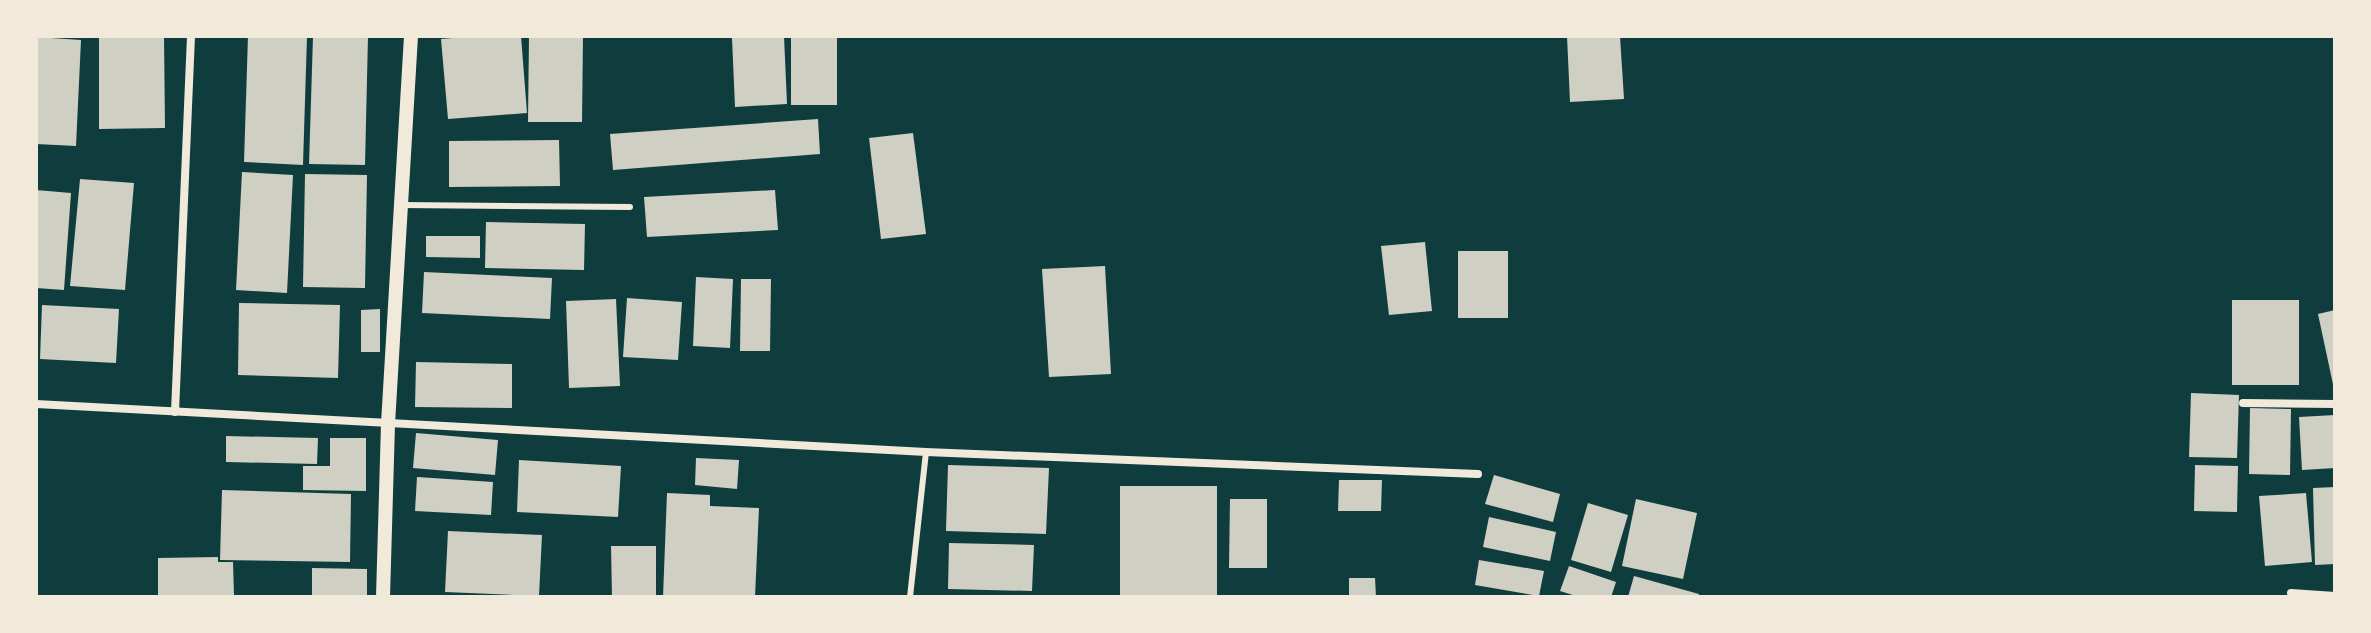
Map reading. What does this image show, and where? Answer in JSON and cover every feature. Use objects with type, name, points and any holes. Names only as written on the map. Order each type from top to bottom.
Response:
[{"type":"street","points":[[175,412],[191,36]]},
{"type":"street","points":[[383,597],[388,424],[411,36]]},
{"type":"street","points":[[2243,403],[2335,404]]},
{"type":"street","points":[[36,404],[926,452],[1478,474]]},
{"type":"street","points":[[2291,593],[2335,596]]},
{"type":"lane","points":[[401,205],[630,207]]},
{"type":"lane","points":[[910,597],[926,452]]},
{"type":"building","points":[[99,36],[164,36],[165,128],[99,129]]},
{"type":"building","points":[[248,36],[307,36],[303,165],[244,162]]},
{"type":"building","points":[[313,36],[368,36],[365,165],[309,164]]},
{"type":"building","points":[[521,36],[527,113],[448,119],[441,39]]},
{"type":"building","points":[[529,36],[583,36],[582,122],[528,122]]},
{"type":"building","points":[[784,36],[787,104],[735,107],[732,38]]},
{"type":"building","points":[[791,36],[837,36],[837,105],[791,105]]},
{"type":"building","points":[[1567,36],[1620,36],[1624,99],[1570,102]]},
{"type":"building","points":[[36,37],[81,40],[76,146],[36,144]]},
{"type":"building","points":[[818,119],[820,154],[613,170],[610,134]]},
{"type":"building","points":[[913,133],[926,234],[881,239],[869,138]]},
{"type":"building","points":[[559,140],[560,186],[449,187],[449,141]]},
{"type":"building","points":[[242,172],[293,175],[287,293],[236,290]]},
{"type":"building","points":[[305,174],[367,175],[365,288],[303,287]]},
{"type":"building","points":[[80,179],[134,183],[125,290],[70,286]]},
{"type":"building","points":[[36,190],[71,193],[64,290],[36,288]]},
{"type":"building","points":[[775,190],[778,230],[647,237],[644,197]]},
{"type":"building","points":[[486,222],[585,224],[584,270],[485,268]]},
{"type":"building","points":[[426,236],[480,236],[480,258],[426,257]]},
{"type":"building","points":[[1425,242],[1432,311],[1389,315],[1381,246]]},
{"type":"building","points":[[1458,251],[1508,251],[1508,318],[1458,318]]},
{"type":"building","points":[[1105,266],[1111,374],[1049,377],[1042,269]]},
{"type":"building","points":[[424,272],[552,278],[550,319],[422,313]]},
{"type":"building","points":[[696,277],[733,279],[730,348],[693,346]]},
{"type":"building","points":[[741,279],[771,279],[770,351],[740,351]]},
{"type":"building","points":[[627,298],[682,302],[678,360],[623,357]]},
{"type":"building","points":[[616,299],[620,386],[569,388],[566,301]]},
{"type":"building","points":[[2232,300],[2299,300],[2299,385],[2232,385]]},
{"type":"building","points":[[239,303],[340,305],[338,378],[238,375]]},
{"type":"building","points":[[42,305],[119,309],[116,363],[40,359]]},
{"type":"building","points":[[380,309],[380,352],[361,352],[361,310]]},
{"type":"building","points":[[2335,310],[2335,389],[2334,389],[2318,314]]},
{"type":"building","points":[[416,362],[512,364],[512,408],[415,407]]},
{"type":"building","points":[[2191,393],[2239,395],[2237,458],[2189,457]]},
{"type":"building","points":[[2250,408],[2291,409],[2290,475],[2249,474]]},
{"type":"building","points":[[2335,415],[2335,468],[2302,470],[2299,417]]},
{"type":"building","points":[[416,433],[498,440],[495,475],[413,468]]},
{"type":"building","points":[[226,436],[318,438],[317,464],[226,462]]},
{"type":"building","points":[[330,438],[366,438],[366,491],[303,490],[303,466],[330,466]]},
{"type":"building","points":[[696,458],[739,460],[737,489],[695,485]]},
{"type":"building","points":[[519,460],[621,466],[618,517],[517,512]]},
{"type":"building","points":[[948,465],[1049,468],[1046,534],[946,531]]},
{"type":"building","points":[[2195,465],[2238,466],[2237,512],[2194,511]]},
{"type":"building","points":[[1494,475],[1560,494],[1553,522],[1485,504]]},
{"type":"building","points":[[417,477],[493,482],[491,515],[415,511]]},
{"type":"building","points":[[1339,480],[1382,480],[1381,511],[1338,511]]},
{"type":"building","points":[[1120,486],[1217,486],[1217,597],[1120,597]]},
{"type":"building","points":[[2335,487],[2335,564],[2315,565],[2313,488]]},
{"type":"building","points":[[222,490],[351,494],[350,562],[220,560]]},
{"type":"building","points":[[667,493],[710,495],[710,506],[759,508],[755,597],[663,597]]},
{"type":"building","points":[[2306,493],[2312,562],[2265,566],[2259,496]]},
{"type":"building","points":[[1230,499],[1267,499],[1267,568],[1229,568]]},
{"type":"building","points":[[1636,499],[1697,513],[1683,579],[1622,566]]},
{"type":"building","points":[[1588,503],[1628,515],[1611,572],[1571,560]]},
{"type":"building","points":[[1489,517],[1556,532],[1550,561],[1483,547]]},
{"type":"building","points":[[448,531],[542,535],[539,596],[445,592]]},
{"type":"building","points":[[949,543],[1034,545],[1032,591],[948,589]]},
{"type":"building","points":[[611,546],[656,546],[656,597],[612,597]]},
{"type":"building","points":[[218,557],[218,562],[233,562],[234,595],[158,596],[158,558]]},
{"type":"building","points":[[1479,560],[1544,571],[1539,596],[1475,585]]},
{"type":"building","points":[[1569,566],[1616,582],[1611,597],[1579,597],[1560,591]]},
{"type":"building","points":[[312,568],[367,569],[367,597],[312,597]]},
{"type":"building","points":[[1634,576],[1699,594],[1698,597],[1628,597]]},
{"type":"building","points":[[1349,578],[1375,578],[1376,597],[1349,597]]}]
